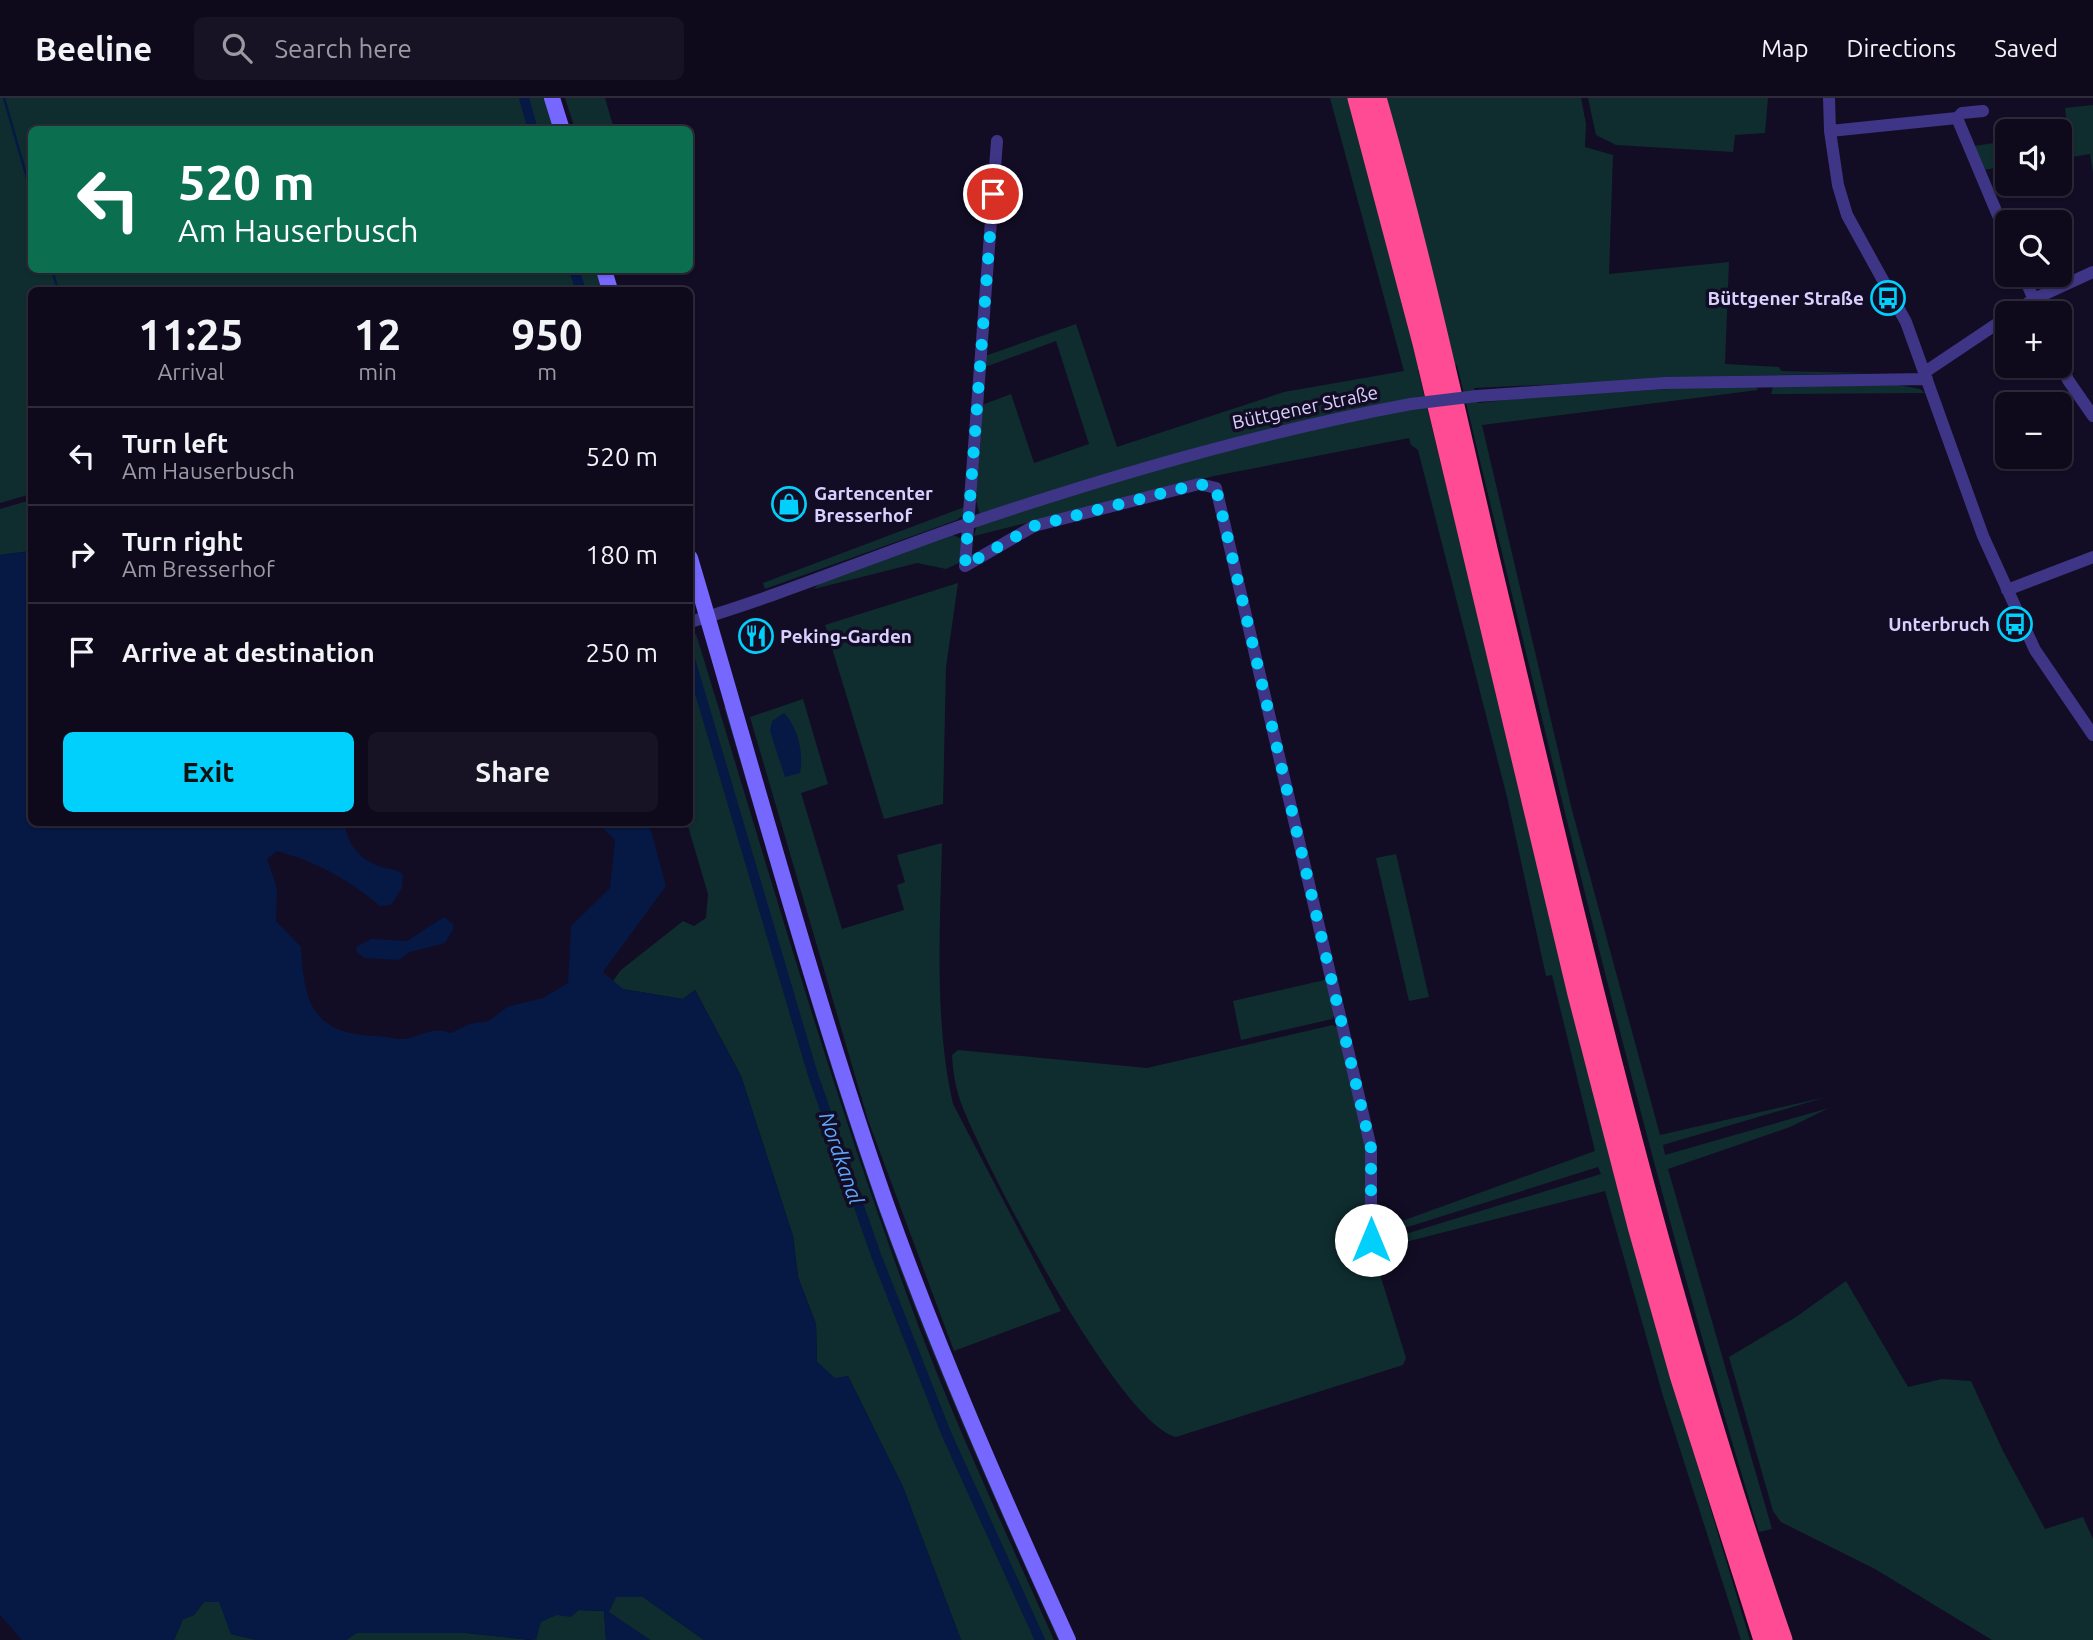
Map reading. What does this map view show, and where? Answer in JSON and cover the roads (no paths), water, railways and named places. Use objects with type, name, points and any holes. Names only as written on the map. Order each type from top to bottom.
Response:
[{"type":"highway","points":[[1357,98],[1423,343],[1578,993],[1639,1230],[1691,1413],[1764,1640]]},
{"type":"highway","points":[[1376,98],[1439,338],[1594,990],[1696,1369],[1782,1640]]},
{"type":"main road","points":[[552,98],[561,126]]},
{"type":"main road","points":[[693,573],[702,618],[883,1193],[964,1406],[1068,1640]]},
{"type":"street","points":[[1829,98],[1830,131],[1838,185],[1847,215],[1906,322],[1983,536],[2035,650],[2093,735]]},
{"type":"street","points":[[1830,131],[1957,118],[1962,113],[1983,111]]},
{"type":"street","points":[[1957,118],[1996,210]]},
{"type":"street","points":[[997,141],[965,566],[1034,526],[1199,484],[1216,488],[1371,1148],[1371,1240]]},
{"type":"street","points":[[2031,301],[2093,272]]},
{"type":"street","points":[[2029,287],[2034,299]]},
{"type":"street","points":[[1926,376],[1995,326]]},
{"type":"street","name":"Büttgener Straße","points":[[702,618],[970,523],[1203,449],[1328,420],[1411,404],[1477,396],[1665,383],[1926,376]]},
{"type":"street","points":[[2067,378],[2093,416]]},
{"type":"street","points":[[2007,590],[2093,557]]},
{"type":"water","points":[[28,551],[28,826],[345,826],[352,845],[361,856],[403,875],[402,888],[391,905],[380,906],[344,880],[305,860],[277,851],[267,859],[277,888],[276,921],[301,947],[309,1000],[326,1022],[339,1029],[355,1034],[402,1039],[435,1031],[451,1033],[469,1024],[489,1021],[507,1007],[543,998],[568,983],[571,926],[610,888],[615,840],[600,826],[650,826],[666,886],[603,972],[623,989],[683,999],[695,990],[741,1076],[793,1236],[798,1277],[816,1324],[817,1362],[835,1378],[848,1376],[903,1487],[961,1640],[704,1640],[643,1597],[616,1597],[609,1612],[650,1640],[606,1640],[604,1611],[579,1610],[571,1617],[556,1615],[541,1622],[536,1639],[530,1640],[467,1633],[357,1633],[346,1640],[257,1640],[231,1634],[219,1602],[204,1602],[194,1615],[183,1619],[174,1640],[22,1640],[0,1615],[0,555]]},
{"type":"water","points":[[784,713],[796,733],[801,758],[800,773],[785,777],[770,731],[772,721]]},
{"type":"water","points":[[444,917],[453,924],[453,930],[445,943],[410,952],[399,960],[365,958],[357,953],[356,947],[371,939],[407,941]]},
{"type":"waterway","points":[[4,98],[28,181]]},
{"type":"waterway","name":"Nordkanal","points":[[524,98],[532,126]]},
{"type":"waterway","points":[[53,273],[57,287]]},
{"type":"waterway","name":"Nordkanal","points":[[575,273],[580,287]]},
{"type":"waterway","name":"Nordkanal","points":[[693,669],[813,1075],[876,1255],[946,1433],[1040,1640]]},
{"type":"place","name":"Büttgener Straße","points":[[1888,298]]},
{"type":"place","name":"Gartencenter Bresserhof","points":[[789,504]]},
{"type":"place","name":"Unterbruch","points":[[2015,624]]},
{"type":"place","name":"Peking-Garden","points":[[756,636]]}]
